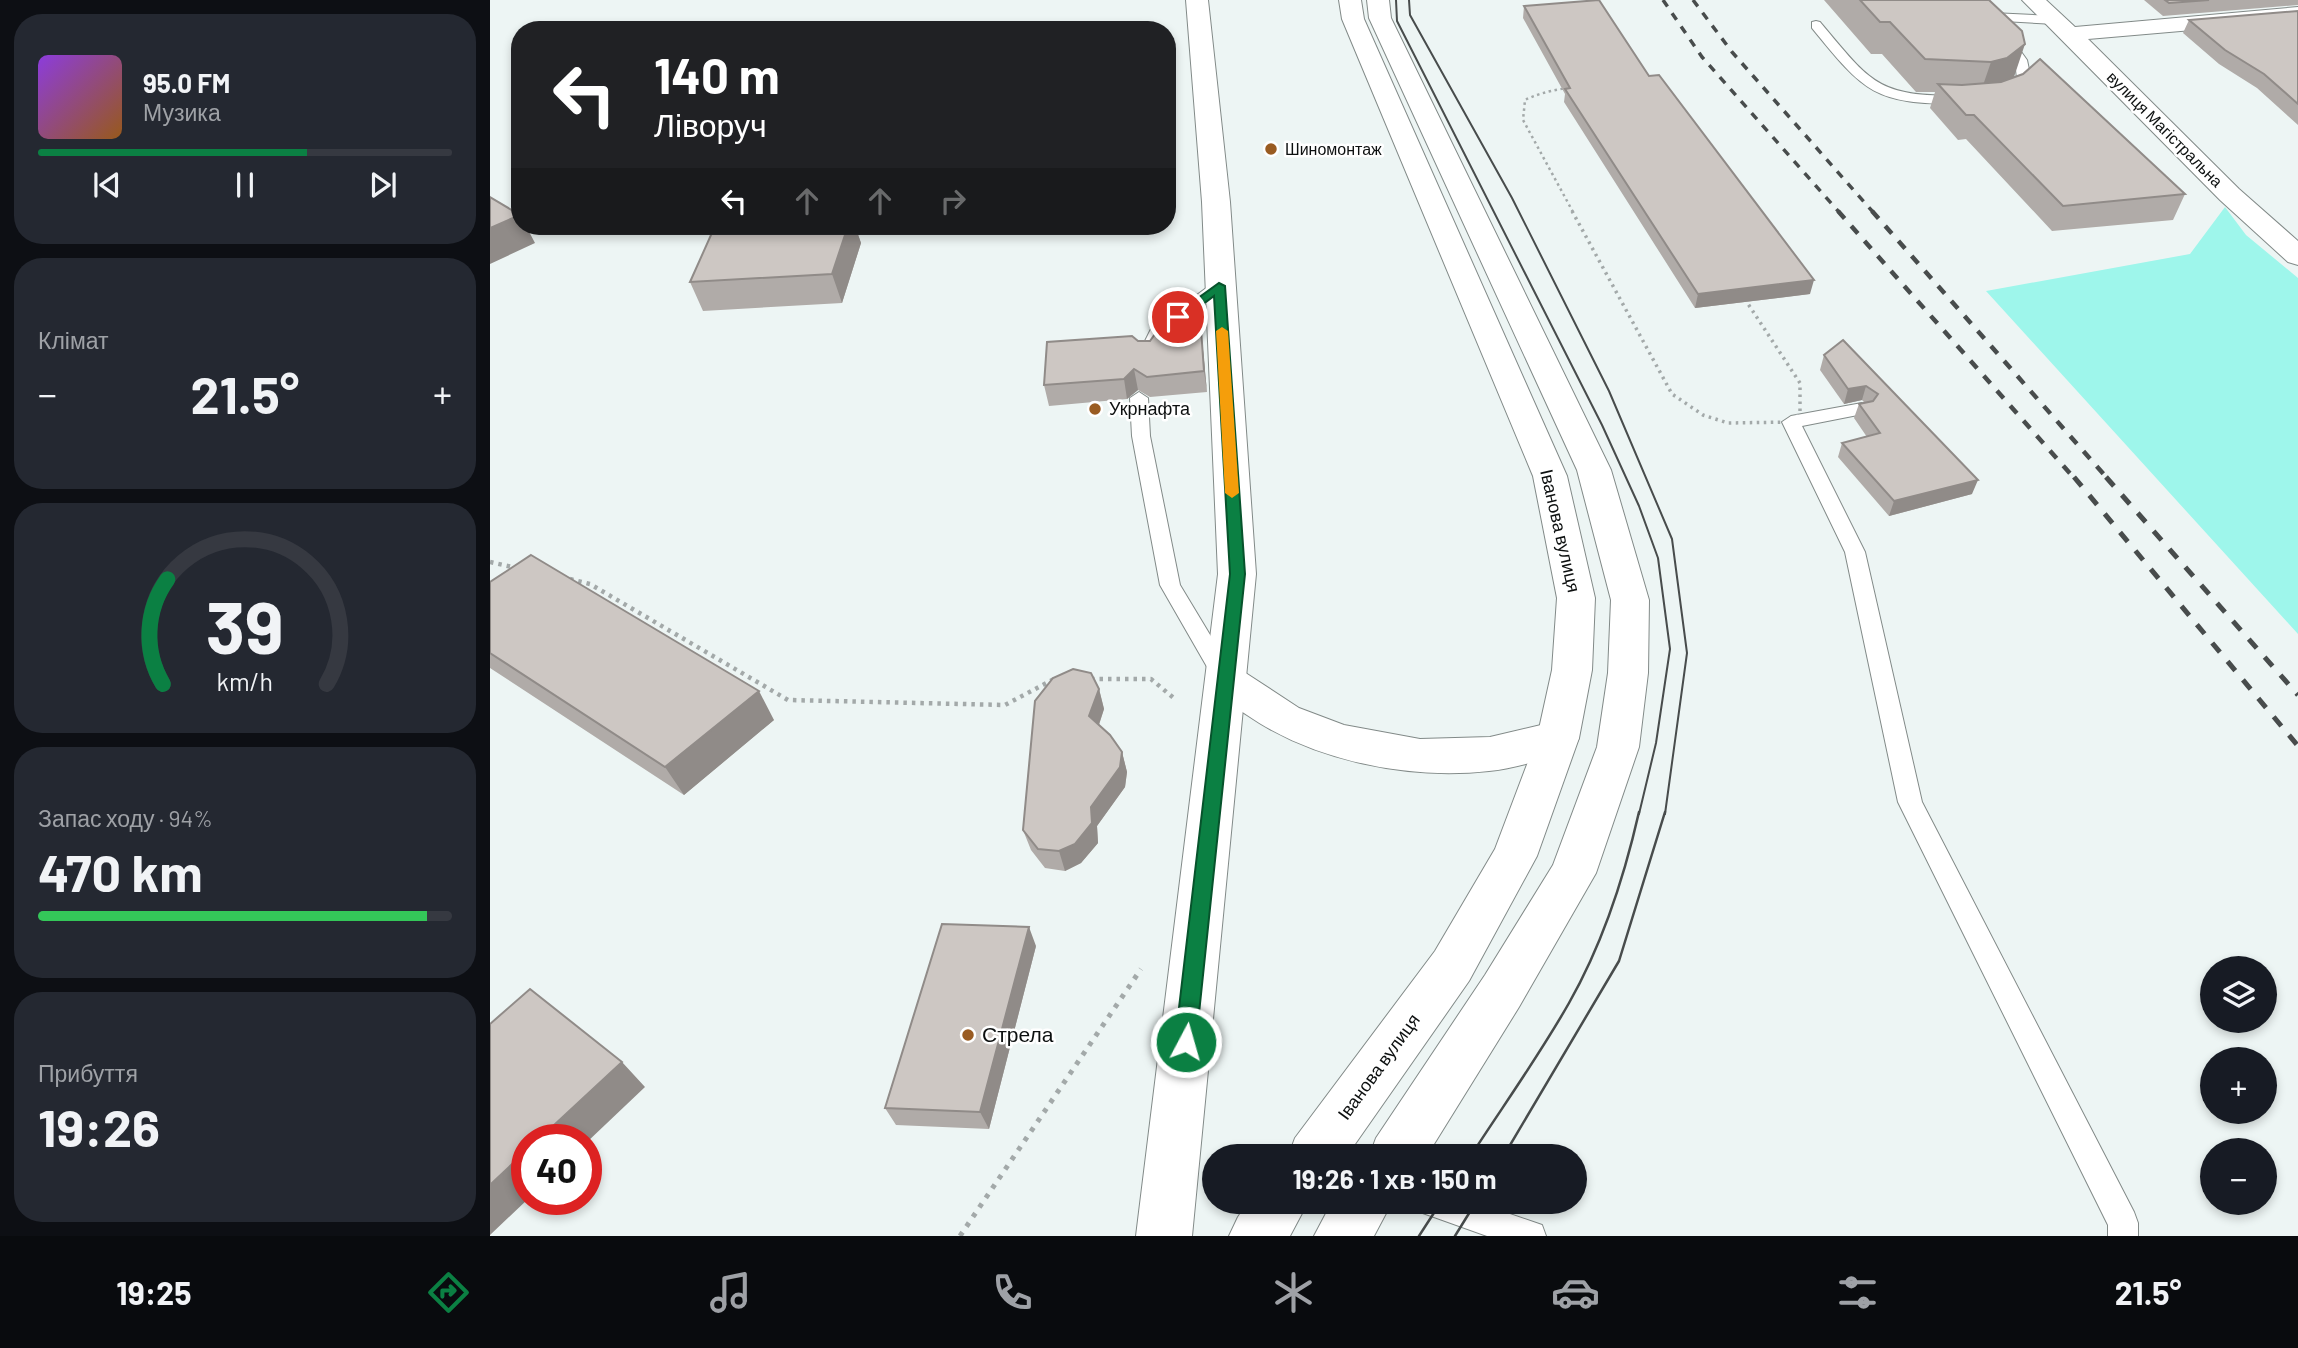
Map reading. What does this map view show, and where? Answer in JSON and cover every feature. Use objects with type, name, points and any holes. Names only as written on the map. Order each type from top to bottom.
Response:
[{"type":"main road","points":[[1164,1236],[1237,574],[1216,202],[1197,0]]},
{"type":"main road","name":"Іванова вулиця","points":[[1323,1144],[1452,966],[1515,856],[1558,738],[1572,670],[1576,598],[1550,476],[1353,19],[1350,0]]},
{"type":"main road","points":[[1378,0],[1380,18],[1594,470],[1630,600],[1628,673],[1618,747],[1573,873],[1503,992],[1404,1144]]},
{"type":"main road","name":"вулиця Магістральна","points":[[2033,0],[2259,223],[2298,256]]},
{"type":"main road","points":[[2063,27],[2298,14]]},
{"type":"main road","points":[[2259,223],[2298,217]]},
{"type":"main road","points":[[1227,681],[1284,719],[1340,741],[1420,756],[1490,754],[1558,738]]},
{"type":"main road","points":[[1257,1236],[1273,1214]]},
{"type":"main road","points":[[1342,1236],[1357,1214]]},
{"type":"lane","points":[[1816,25],[1868,83],[1892,94],[1927,100],[1987,99],[2014,91],[2024,79],[2021,60],[1989,17],[1968,0]]},
{"type":"lane","points":[[1989,17],[2063,27]]},
{"type":"lane","points":[[1147,355],[1157,333],[1219,286]]},
{"type":"lane","points":[[1139,398],[1141,436],[1170,585],[1227,681]]},
{"type":"lane","points":[[1862,409],[1791,422],[1855,552],[1910,802],[2123,1223],[2123,1236]]},
{"type":"lane","points":[[1466,1214],[1531,1236]]},
{"type":"path","points":[[1577,88],[1601,90],[1615,101],[1800,383],[1800,413],[1791,422],[1728,423],[1703,415],[1672,394],[1523,120],[1525,100],[1539,92],[1577,88]]},
{"type":"path","points":[[490,562],[528,570]]},
{"type":"path","points":[[565,579],[590,584],[788,700],[1005,705],[1054,679],[1068,679]]},
{"type":"path","points":[[1082,679],[1151,679],[1181,705]]},
{"type":"path","points":[[960,1236],[1144,964]]},
{"type":"shaded area","points":[[2225,207],[2246,235],[2298,278],[2298,634],[1986,291],[2190,254]]},
{"type":"building","points":[[1599,0],[1649,76],[1659,75],[1814,280],[1698,294],[1565,89],[1570,88],[1524,6]]},
{"type":"building","points":[[1860,0],[1989,0],[2022,31],[2025,44],[2007,58],[1991,62],[1925,59],[1890,22],[1880,22]]},
{"type":"building","points":[[2165,0],[2209,0],[2169,3]]},
{"type":"building","points":[[2298,11],[2298,104],[2264,74],[2225,50],[2189,20]]},
{"type":"building","points":[[2040,59],[2185,194],[2063,206],[1974,115],[1966,115],[1938,84],[2001,82],[2023,74]]},
{"type":"building","points":[[490,197],[511,210],[511,219],[490,228]]},
{"type":"building","points":[[711,235],[845,235],[832,274],[690,282]]},
{"type":"building","points":[[1201,329],[1204,371],[1147,377],[1134,369],[1124,379],[1044,385],[1047,342],[1132,336],[1138,341],[1150,341],[1155,334]]},
{"type":"building","points":[[1843,340],[1978,480],[1894,501],[1842,443],[1880,433],[1859,404],[1873,401],[1878,394],[1866,386],[1848,389],[1824,355]]},
{"type":"building","points":[[531,555],[759,691],[665,767],[490,653],[490,582]]},
{"type":"building","points":[[1073,669],[1091,673],[1099,689],[1089,716],[1110,735],[1122,752],[1120,767],[1091,807],[1092,823],[1075,844],[1059,851],[1038,849],[1023,830],[1035,701],[1053,678]]},
{"type":"building","name":"Стрела","points":[[942,924],[1029,927],[980,1112],[885,1108]]},
{"type":"building","points":[[530,989],[622,1062],[555,1124],[511,1124],[511,1165],[490,1185],[490,1024]]},
{"type":"tram line","points":[[1396,0],[1397,21],[1602,425],[1639,506],[1658,558],[1670,649],[1656,743],[1639,814]]},
{"type":"tram line","points":[[1409,0],[1410,15],[1512,198],[1609,391],[1672,539],[1687,653],[1665,814]]},
{"type":"tram line","points":[[1479,1144],[1546,1042],[1581,981],[1611,910],[1639,812]]},
{"type":"tram line","points":[[1511,1144],[1619,961],[1665,812]]},
{"type":"tram line","points":[[1419,1236],[1433,1214]]},
{"type":"tram line","points":[[1455,1236],[1469,1214]]},
{"type":"railway","points":[[1663,0],[1702,57],[1839,212]]},
{"type":"railway","points":[[1693,0],[1732,52],[1873,212]]},
{"type":"railway","points":[[1838,211],[2075,479]]},
{"type":"railway","points":[[1872,211],[2108,479]]},
{"type":"railway","points":[[2074,477],[2298,746]]},
{"type":"railway","points":[[2106,477],[2298,695]]},
{"type":"slow traffic","points":[[1222,331],[1232,493]]},
{"type":"place","name":"Шиномонтаж","points":[[1271,149]]},
{"type":"place","name":"Укрнафта","points":[[1095,409]]},
{"type":"place","name":"Стрела","points":[[968,1035]]},
{"type":"route","points":[[1178,317],[1219,286],[1237,574],[1186,1042]]}]
